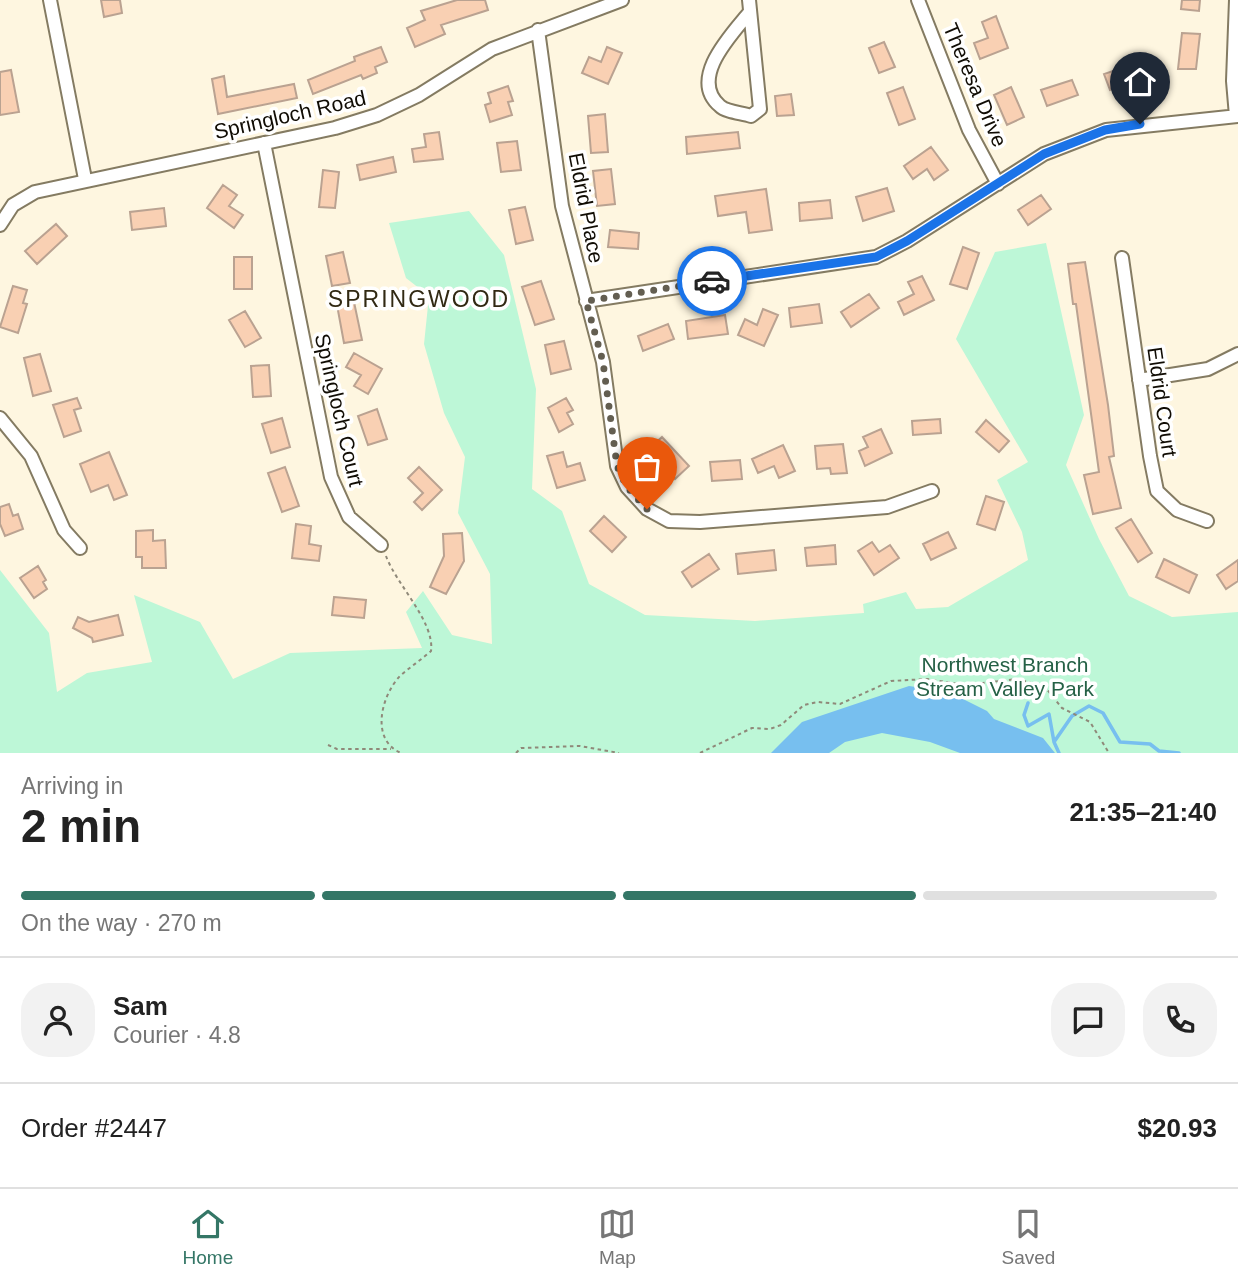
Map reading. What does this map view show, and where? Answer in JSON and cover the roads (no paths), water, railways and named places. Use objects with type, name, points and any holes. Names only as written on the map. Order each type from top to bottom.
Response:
[{"type":"street","points":[[50,0],[85,179]]},
{"type":"street","name":"Springloch Road","points":[[0,225],[13,205],[35,192],[85,179],[264,143],[377,115],[419,95],[492,49],[622,0]]},
{"type":"street","name":"Theresa Drive","points":[[919,0],[969,130],[998,184]]},
{"type":"street","points":[[586,301],[876,257],[907,241],[1044,154],[1105,130],[1237,116],[1233,81],[1236,0]]},
{"type":"street","points":[[749,6],[760,109],[751,116],[720,107],[708,89],[709,69],[749,6]]},
{"type":"street","name":"Eldrid Place","points":[[538,30],[562,206],[603,362],[617,466],[627,487],[647,509],[669,521],[700,522],[887,507],[932,491]]},
{"type":"street","name":"Springloch Court","points":[[264,143],[331,477],[349,517],[382,545]]},
{"type":"street","name":"Eldrid Court","points":[[1122,258],[1157,491],[1177,510],[1207,521]]},
{"type":"street","points":[[1139,380],[1208,369],[1238,354]]},
{"type":"street","points":[[0,418],[31,456],[64,530],[80,548]]},
{"type":"water","points":[[909,686],[949,692],[987,711],[994,719],[1043,738],[1055,753],[960,753],[930,742],[882,733],[845,742],[829,753],[771,753],[802,722]]},
{"type":"waterway","points":[[1028,703],[1024,715],[1028,726],[1049,714],[1054,742]]},
{"type":"waterway","points":[[1059,753],[1054,742],[1072,716],[1089,706],[1103,713],[1120,742],[1150,744],[1159,751],[1179,753]]},
{"type":"district","name":"SPRINGWOOD","points":[[419,299]]},
{"type":"park label","name":"Northwest Branch Stream Valley Park","points":[[1005,677]]}]
